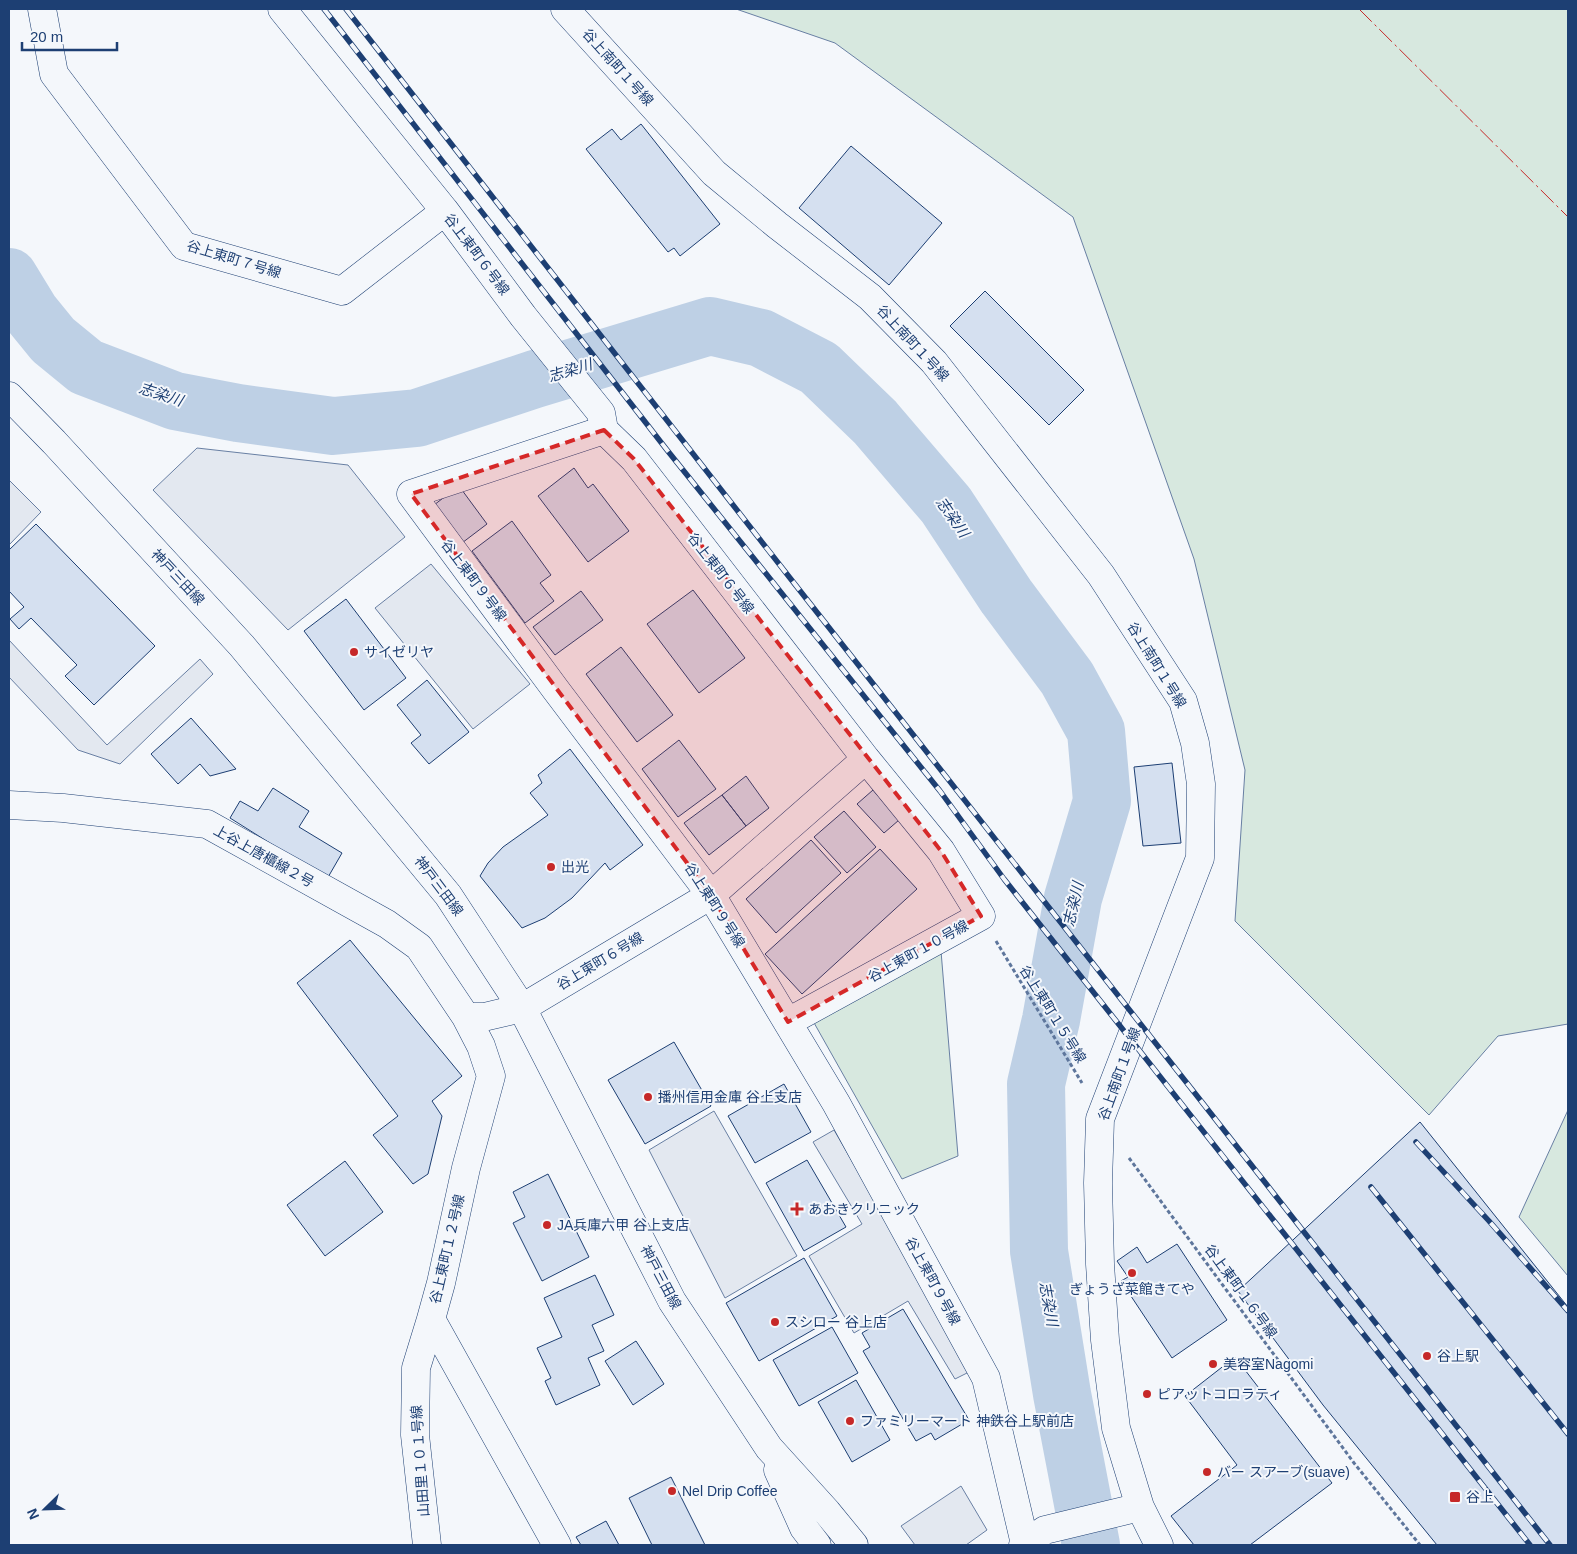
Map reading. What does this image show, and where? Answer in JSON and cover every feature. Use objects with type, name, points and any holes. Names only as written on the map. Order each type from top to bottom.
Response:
[{"type":"street","name":"谷上東町７号線","points":[[42,9],[54,74],[184,246],[342,290],[445,210]]},
{"type":"street","name":"谷上東町６号線","points":[[282,9],[445,210],[523,316],[601,413],[604,430],[634,459],[866,759],[711,894],[522,1008],[484,1018],[466,1017]]},
{"type":"street","name":"谷上南町１号線","points":[[565,9],[714,173],[870,297],[934,362],[1101,575],[1183,701],[1195,742],[1201,784],[1200,858],[1100,1119],[1098,1183],[1100,1264],[1105,1340],[1129,1510],[1159,1545]]},
{"type":"street","name":"神戸三田線","points":[[9,396],[54,442],[242,646],[448,895],[522,1008],[672,1301],[769,1448],[854,1545]]},
{"type":"street","name":"谷上東町９号線","points":[[604,430],[411,494],[562,698],[711,894],[788,1022],[836,1103],[986,1378],[1031,1540]]},
{"type":"street","name":"谷上東町１０号線","points":[[788,1022],[982,916],[941,851],[866,759]]},
{"type":"street","name":"上谷上唐櫃線２号","points":[[9,805],[63,808],[207,824],[387,924],[418,947],[466,1017]]},
{"type":"street","name":"谷上東町１２号線","points":[[466,1017],[481,1046],[491,1076],[466,1168],[441,1283],[431,1319],[558,1545]]},
{"type":"street","name":"山田里１０１号線","points":[[427,1545],[415,1435],[416,1368],[431,1319]]},
{"type":"street","name":"神戸三田線","points":[[769,1448],[804,1528],[817,1545]]},
{"type":"street","points":[[1031,1540],[1129,1510]]},
{"type":"path","name":"谷上東町１５号線","points":[[1007,960],[1081,1080]]},
{"type":"path","name":"谷上東町１６号線","points":[[1081,1080],[1100,1119],[1354,1463],[1420,1545]]},
{"type":"highlighted area","points":[[604,430],[634,459],[941,851],[981,916],[788,1022],[711,895],[411,494]]},
{"type":"shaded area","points":[[736,9],[1568,9],[1568,1024],[1498,1036],[1429,1115],[1235,921],[1245,770],[1194,559],[1073,217],[835,43]]},
{"type":"shaded area","points":[[197,448],[348,465],[405,537],[288,630],[153,490]]},
{"type":"shaded area","points":[[9,480],[41,512],[9,545]]},
{"type":"shaded area","points":[[431,564],[530,684],[473,729],[375,608]]},
{"type":"shaded area","points":[[9,640],[107,745],[200,659],[213,674],[120,764],[78,750],[9,677]]},
{"type":"shaded area","points":[[941,951],[958,1156],[902,1179],[813,1021]]},
{"type":"shaded area","points":[[1568,1110],[1568,1276],[1519,1217]]},
{"type":"shaded area","points":[[714,1111],[797,1256],[725,1298],[649,1150]]},
{"type":"shaded area","points":[[834,1130],[973,1370],[955,1379],[908,1301],[854,1333],[809,1256],[862,1224],[813,1142]]},
{"type":"shaded area","points":[[961,1486],[987,1530],[966,1545],[915,1545],[901,1526]]},
{"type":"building","points":[[641,124],[720,224],[680,256],[674,248],[668,252],[586,149],[612,129],[621,140]]},
{"type":"building","points":[[851,146],[942,223],[889,285],[799,208]]},
{"type":"building","points":[[985,291],[1084,390],[1049,425],[950,326]]},
{"type":"building","points":[[574,468],[588,488],[593,484],[629,531],[588,562],[538,496]]},
{"type":"building","points":[[459,486],[487,524],[458,546],[430,508]]},
{"type":"building","points":[[512,521],[551,575],[540,583],[554,601],[525,623],[472,551]]},
{"type":"building","points":[[36,524],[155,646],[94,705],[65,676],[77,665],[31,618],[19,629],[10,619],[24,607],[9,591],[9,550]]},
{"type":"building","points":[[693,590],[745,658],[699,693],[647,624]]},
{"type":"building","points":[[581,591],[603,620],[555,655],[533,627]]},
{"type":"building","points":[[346,599],[406,678],[364,710],[304,631]]},
{"type":"building","points":[[621,647],[673,715],[637,742],[586,674]]},
{"type":"building","points":[[427,680],[469,732],[429,764],[411,743],[421,735],[397,705]]},
{"type":"building","points":[[191,718],[236,769],[210,776],[200,764],[178,784],[151,754]]},
{"type":"building","points":[[679,740],[716,789],[678,817],[642,769]]},
{"type":"building","points":[[570,749],[643,845],[610,870],[605,863],[572,898],[545,918],[522,928],[480,876],[488,863],[503,847],[548,815],[530,793],[542,783],[538,775]]},
{"type":"building","points":[[1172,763],[1181,843],[1143,846],[1134,767]]},
{"type":"building","points":[[746,776],[769,808],[746,826],[722,795]]},
{"type":"building","points":[[273,788],[309,811],[299,827],[342,853],[327,879],[230,818],[240,801],[258,811]]},
{"type":"building","points":[[873,790],[899,820],[884,833],[857,804]]},
{"type":"building","points":[[722,795],[746,826],[709,855],[684,823]]},
{"type":"building","points":[[844,811],[876,847],[847,873],[814,837]]},
{"type":"building","points":[[811,840],[841,873],[776,933],[746,899]]},
{"type":"building","points":[[880,849],[917,889],[802,994],[765,954]]},
{"type":"building","points":[[350,940],[462,1076],[432,1101],[442,1116],[428,1174],[413,1184],[373,1135],[398,1116],[297,983]]},
{"type":"building","points":[[674,1042],[711,1106],[645,1144],[608,1080]]},
{"type":"building","points":[[784,1084],[811,1132],[755,1163],[728,1116]]},
{"type":"building","name":"谷上駅","points":[[1420,1122],[1568,1307],[1568,1545],[1437,1545],[1323,1405],[1238,1291]]},
{"type":"building","points":[[807,1160],[846,1227],[804,1251],[766,1183]]},
{"type":"building","points":[[345,1161],[383,1212],[325,1256],[287,1205]]},
{"type":"building","points":[[548,1174],[589,1257],[542,1281],[513,1223],[525,1217],[513,1192]]},
{"type":"building","points":[[1177,1244],[1227,1320],[1172,1358],[1121,1281],[1128,1277],[1117,1261],[1137,1247],[1147,1263]]},
{"type":"building","points":[[804,1258],[837,1316],[759,1361],[726,1303]]},
{"type":"building","points":[[595,1275],[614,1315],[592,1325],[604,1351],[588,1358],[600,1385],[556,1405],[545,1381],[551,1378],[537,1348],[562,1337],[544,1298]]},
{"type":"building","points":[[903,1309],[969,1420],[935,1440],[931,1433],[916,1441],[863,1351],[870,1347],[862,1333]]},
{"type":"building","points":[[832,1327],[858,1373],[799,1406],[773,1360]]},
{"type":"building","points":[[636,1341],[664,1384],[633,1405],[605,1361]]},
{"type":"building","points":[[1235,1357],[1332,1483],[1250,1545],[1194,1545],[1171,1516],[1237,1465],[1185,1396]]},
{"type":"building","points":[[856,1380],[890,1440],[852,1462],[818,1402]]},
{"type":"building","points":[[671,1477],[705,1545],[652,1545],[629,1498]]},
{"type":"building","points":[[606,1521],[619,1545],[581,1545],[576,1537]]},
{"type":"waterway","name":"志染川","points":[[9,277],[31,313],[53,340],[86,367],[175,401],[238,413],[333,426],[417,418],[535,379],[710,326],[761,338],[819,368],[875,422],[946,505],[1006,596],[1067,678],[1096,731],[1102,801],[1073,898],[1051,1020],[1036,1084],[1039,1251],[1062,1394],[1091,1545]]},
{"type":"railway","points":[[324,9],[667,450],[940,791],[1004,879],[1530,1545]]},
{"type":"railway","points":[[346,9],[790,578],[1550,1545]]},
{"type":"railway","points":[[1416,1142],[1568,1311]]},
{"type":"railway","points":[[1371,1187],[1568,1434]]},
{"type":"power","points":[[1359,9],[1568,217]]},
{"type":"place","name":"サイゼリヤ","points":[[354,652]]},
{"type":"place","name":"出光","points":[[551,867]]},
{"type":"place","name":"播州信用金庫 谷上支店","points":[[648,1097]]},
{"type":"place","name":"あおきクリニック","points":[[797,1209]]},
{"type":"place","name":"JA兵庫六甲 谷上支店","points":[[547,1225]]},
{"type":"place","name":"ぎょうざ菜館きてや","points":[[1132,1273]]},
{"type":"place","name":"スシロー 谷上店","points":[[775,1322]]},
{"type":"place","name":"谷上駅","points":[[1427,1356]]},
{"type":"place","name":"美容室Nagomi","points":[[1213,1364]]},
{"type":"place","name":"ピアットコロラティ","points":[[1147,1394]]},
{"type":"place","name":"ファミリーマート 神鉄谷上駅前店","points":[[850,1421]]},
{"type":"place","name":"バー スアーブ(suave)","points":[[1207,1472]]},
{"type":"place","name":"Nel Drip Coffee","points":[[672,1491]]},
{"type":"place","name":"谷上","points":[[1455,1497]]}]
